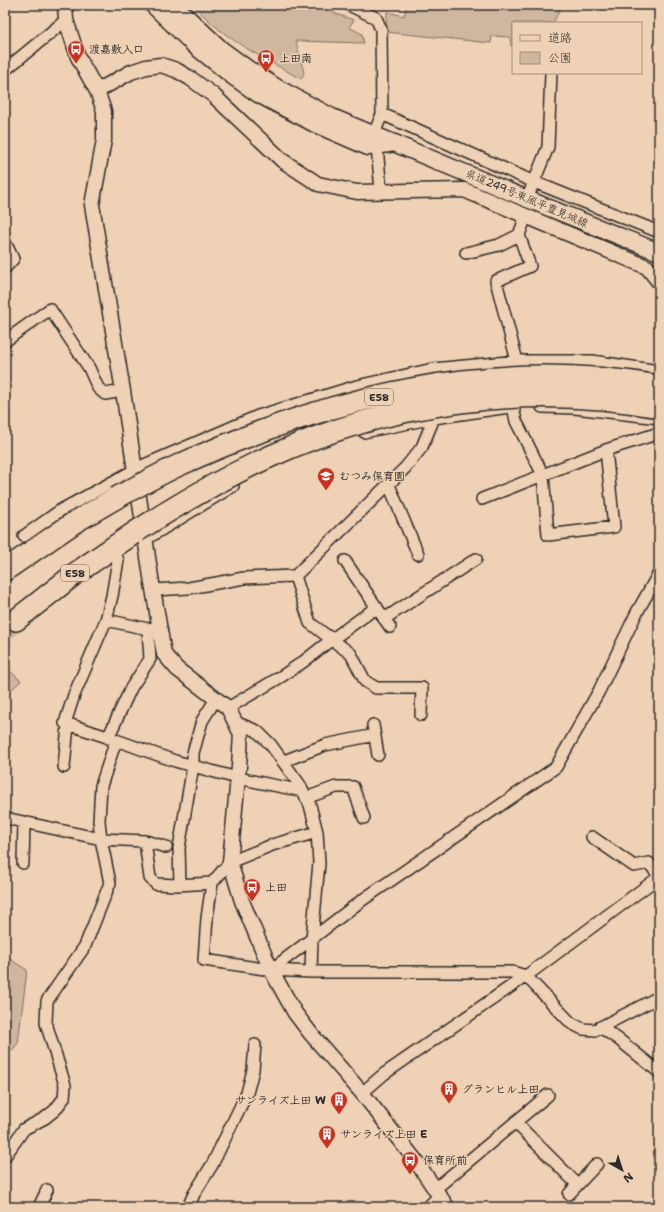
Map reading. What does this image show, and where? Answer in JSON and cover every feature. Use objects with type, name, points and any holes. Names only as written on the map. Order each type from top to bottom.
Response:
[{"type":"highway","name":"E58","points":[[5,570],[75,522],[176,466],[261,432],[357,402],[418,388],[470,380],[505,377],[555,376],[633,382],[659,386]]},
{"type":"highway","name":"E58","points":[[16,620],[76,573],[141,535],[174,508],[269,457],[317,438],[374,419],[451,403],[509,397],[586,397],[620,400],[659,407]]},
{"type":"main road","name":"県道249号東風平豊見城線","points":[[153,5],[195,46],[235,78],[258,94],[285,109],[368,148],[375,140],[395,143],[527,199],[659,252]]},
{"type":"main road","points":[[174,5],[222,50],[248,69],[375,140]]},
{"type":"street","points":[[5,1156],[24,1130],[45,1118],[55,1110],[64,1098],[65,1085],[46,1023],[47,1001],[85,946],[110,882],[101,839],[99,821],[102,786],[112,739],[131,688],[150,659],[154,628],[153,590],[141,535],[135,469],[92,205],[104,140],[104,111],[97,91],[78,57],[66,20],[65,5]]},
{"type":"street","points":[[349,5],[376,18],[381,29],[382,114],[375,140],[381,191]]},
{"type":"street","points":[[5,70],[66,20]]},
{"type":"street","points":[[97,91],[131,72],[146,67],[161,66],[176,70],[190,78],[213,95],[283,162],[318,184],[356,192],[464,190],[647,267],[659,282]]},
{"type":"street","points":[[527,199],[548,147],[551,74]]},
{"type":"street","points":[[382,114],[534,182],[659,232]]},
{"type":"street","points":[[526,216],[519,235],[530,266],[496,281],[517,361],[512,407],[516,421],[543,475],[548,535],[614,527],[606,450]]},
{"type":"street","points":[[466,253],[499,246],[519,235]]},
{"type":"street","points":[[5,242],[13,259],[5,268]]},
{"type":"street","points":[[5,341],[50,309],[89,368],[98,388],[105,394],[123,391]]},
{"type":"street","points":[[24,536],[61,510],[135,469],[258,416],[357,386],[433,369],[517,361],[592,361],[659,371]]},
{"type":"street","points":[[141,535],[293,451],[325,440],[434,418],[512,407],[575,408],[659,418]]},
{"type":"street","points":[[153,590],[189,588],[244,578],[295,576],[406,467],[422,447],[434,418]]},
{"type":"street","points":[[482,499],[606,450],[659,433]]},
{"type":"street","points":[[389,484],[418,554]]},
{"type":"street","points":[[345,561],[387,623],[476,559]]},
{"type":"street","points":[[64,767],[68,725],[65,723],[74,695],[106,620],[118,560]]},
{"type":"street","points":[[271,970],[361,901],[556,767],[599,691],[636,614],[659,573]]},
{"type":"street","points":[[295,576],[310,623],[351,654],[365,681],[376,688],[422,688],[421,715]]},
{"type":"street","points":[[228,708],[304,662],[331,640],[377,607]]},
{"type":"street","points":[[106,620],[154,628]]},
{"type":"street","points":[[154,628],[164,654],[177,669],[228,708],[241,734],[230,862],[242,901],[271,970],[295,1014],[310,1034],[362,1093],[416,1161],[440,1198]]},
{"type":"street","points":[[180,885],[179,848],[194,766],[193,753],[202,721],[216,699]]},
{"type":"street","points":[[234,722],[257,731],[271,745],[284,761],[305,794],[310,805],[317,832],[319,863],[312,939],[311,972]]},
{"type":"street","points":[[68,725],[194,766],[305,794],[336,787],[353,786],[364,818]]},
{"type":"street","points":[[284,761],[325,745],[374,730],[378,755]]},
{"type":"street","points":[[5,818],[101,839],[145,842],[166,847]]},
{"type":"street","points":[[23,864],[24,822]]},
{"type":"street","points":[[317,832],[272,845],[230,862],[212,883],[207,918],[204,960],[271,970],[311,972],[512,972],[526,976],[571,1024],[583,1029],[595,1030],[659,997]]},
{"type":"street","points":[[362,1093],[384,1074],[526,976],[659,876],[649,863],[634,866],[592,837]]},
{"type":"street","points":[[145,842],[150,878],[156,884],[180,885],[212,883]]},
{"type":"street","points":[[600,1027],[618,1039],[659,1072]]},
{"type":"street","points":[[188,1207],[212,1164],[247,1093],[253,1070],[256,1045]]},
{"type":"street","points":[[428,1207],[440,1198],[516,1123],[548,1096]]},
{"type":"street","points":[[516,1123],[577,1184]]},
{"type":"street","points":[[569,1194],[597,1164]]},
{"type":"street","points":[[39,1207],[47,1190]]},
{"type":"green space","points":[[194,5],[325,5],[336,14],[354,20],[349,27],[362,34],[364,43],[296,41],[304,73],[301,79],[230,38],[205,17]]},
{"type":"green space","points":[[407,5],[562,5],[554,22],[512,22],[512,46],[510,37],[492,36],[491,43],[386,32],[387,12],[404,16]]},
{"type":"green space","points":[[5,666],[21,681],[5,695]]},
{"type":"green space","points":[[5,956],[27,970],[18,1043],[5,1059]]},
{"type":"tunnel","points":[[5,630],[16,620]]},
{"type":"place","name":"渡嘉敷入口","points":[[76,64]]},
{"type":"place","name":"上田南","points":[[266,73]]},
{"type":"place","name":"むつみ保育園","points":[[326,491]]},
{"type":"place","name":"上田","points":[[252,902]]},
{"type":"place","name":"グランヒル上田","points":[[449,1104]]},
{"type":"place","name":"サンライズ上田 W","points":[[339,1115]]},
{"type":"place","name":"サンライズ上田 E","points":[[327,1149]]},
{"type":"place","name":"保育所前","points":[[410,1175]]}]
